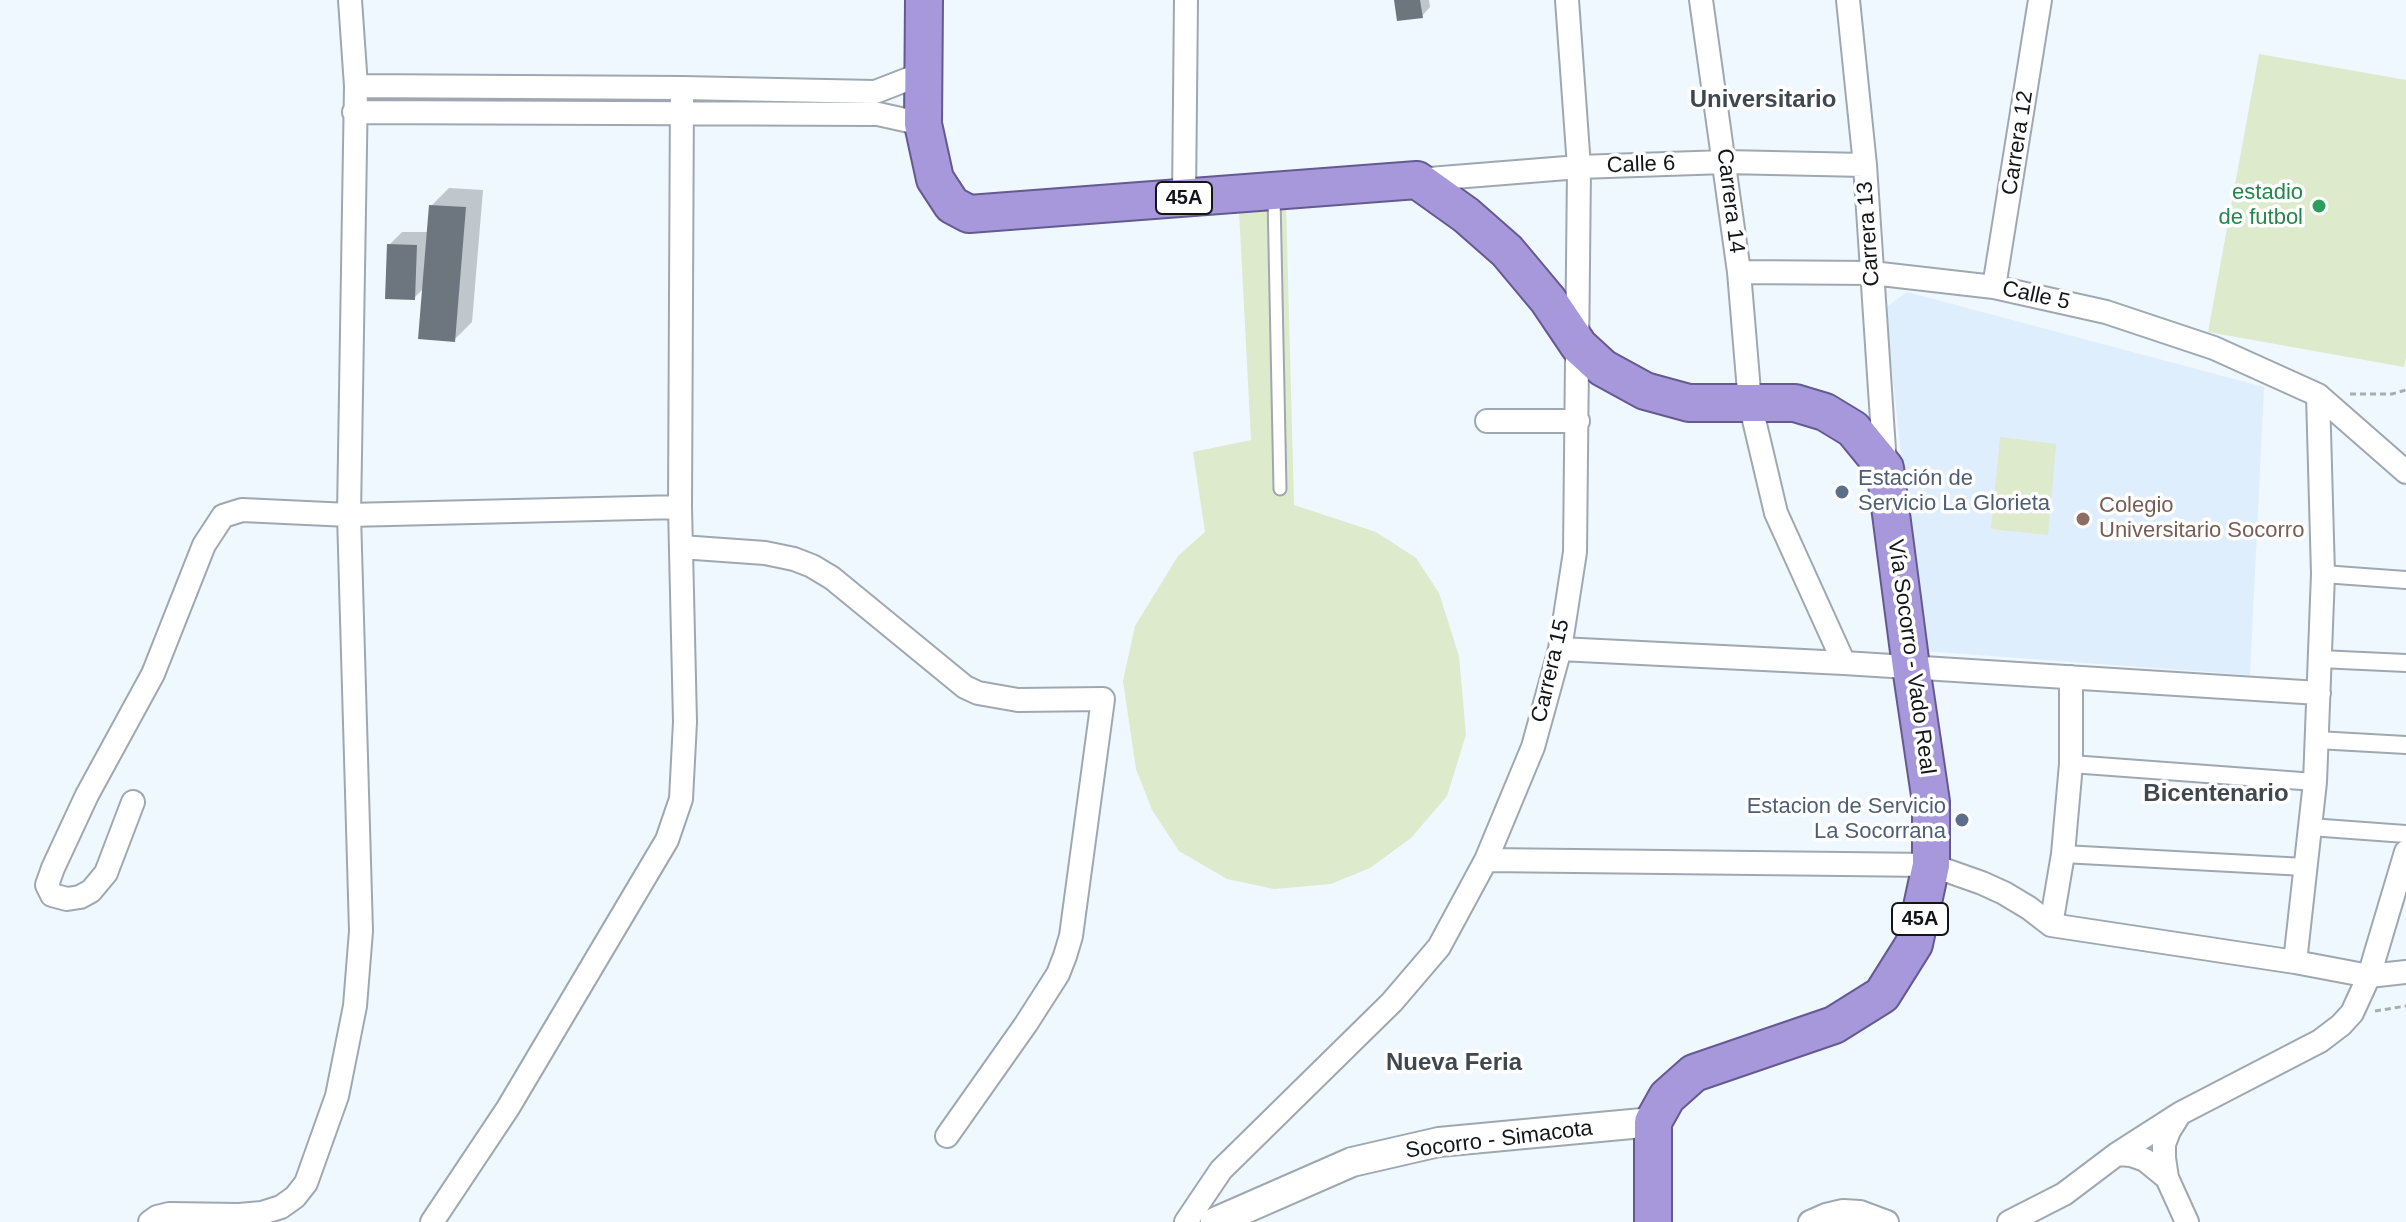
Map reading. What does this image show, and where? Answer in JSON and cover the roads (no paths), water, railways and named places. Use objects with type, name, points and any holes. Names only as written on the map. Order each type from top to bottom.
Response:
[{"type":"highway","name":"45A","points":[[924,0],[923,124],[935,179],[952,205],[969,214],[1417,180]]},
{"type":"highway","points":[[1417,180],[1466,215],[1507,251],[1548,300],[1579,346],[1603,368],[1645,391],[1689,403],[1795,403],[1825,412],[1853,429],[1885,468]]},
{"type":"highway","name":"Vía Socorro - Vado Real","points":[[1653,1122],[1667,1097],[1694,1073],[1834,1025],[1882,995],[1914,944],[1931,865],[1931,802],[1885,468]]},
{"type":"highway","points":[[1653,1122],[1653,1222]]},
{"type":"street","points":[[150,1222],[169,1214],[262,1213],[281,1207],[295,1197],[306,1183],[337,1096],[355,1006],[361,931],[349,515],[356,86],[350,0]]},
{"type":"street","points":[[1184,198],[1186,0]]},
{"type":"street","name":"Carrera 15","points":[[1186,1222],[1221,1170],[1392,1002],[1439,947],[1486,860],[1533,747],[1560,649],[1575,552],[1579,167],[1567,0]]},
{"type":"street","name":"Carrera 14","points":[[1701,0],[1739,272],[1750,403],[1776,513],[1844,663]]},
{"type":"street","name":"Carrera 13","points":[[1848,0],[1865,165],[1885,468]]},
{"type":"street","name":"Carrera 12","points":[[1994,287],[2041,0]]},
{"type":"street","points":[[356,86],[875,92],[924,73]]},
{"type":"street","points":[[432,1222],[508,1108],[667,840],[681,799],[685,722],[680,507],[682,88]]},
{"type":"street","points":[[354,112],[878,114],[923,124]]},
{"type":"street","name":"Calle 6","points":[[1417,180],[1579,167],[1725,162],[1865,165]]},
{"type":"street","name":"Calle 5","points":[[1739,272],[1872,273],[1994,287],[2106,312],[2214,348],[2318,395],[2406,472]]},
{"type":"street","points":[[2295,962],[2315,782],[2319,693],[2323,574],[2318,395]]},
{"type":"street","points":[[1487,421],[1578,421]]},
{"type":"street","points":[[133,802],[106,873],[91,891],[67,899],[52,895],[47,885],[53,868],[87,795],[153,674],[204,545],[223,516],[242,510],[349,515],[680,507]]},
{"type":"street","points":[[681,547],[765,553],[812,566],[832,578],[965,687],[978,693],[1018,700],[1103,699],[1071,936],[1065,956],[1058,974],[1026,1024],[947,1136]]},
{"type":"street","points":[[2323,574],[2406,580]]},
{"type":"street","points":[[1560,649],[1844,663],[2319,693]]},
{"type":"street","points":[[2320,659],[2406,663]]},
{"type":"street","points":[[2051,925],[2063,854],[2071,764],[2071,677]]},
{"type":"street","points":[[2317,740],[2406,745]]},
{"type":"street","points":[[2071,764],[2315,782]]},
{"type":"street","points":[[2310,827],[2406,834]]},
{"type":"street","points":[[2009,1222],[2064,1194],[2117,1154],[2181,1113],[2320,1041],[2352,1013],[2369,976],[2402,880],[2406,852]]},
{"type":"street","points":[[2063,854],[2305,867]]},
{"type":"street","points":[[1486,860],[1931,865],[2004,893],[2051,925],[2369,976],[2406,972]]},
{"type":"street","points":[[2181,1113],[2164,1144],[2167,1178],[2187,1222]]},
{"type":"street","name":"Socorro - Simacota","points":[[1215,1222],[1366,1158],[1439,1142],[1653,1122]]},
{"type":"street","points":[[2117,1154],[2145,1160],[2167,1178]]},
{"type":"street","points":[[1810,1222],[1843,1211],[1860,1212],[1887,1222]]},
{"type":"lane","points":[[1274,191],[1280,489]]},
{"type":"place","name":"estadio de futbol","points":[[2319,206]]},
{"type":"place","name":"Estación de Servicio La Glorieta","points":[[1842,492]]},
{"type":"place","name":"Colegio Universitario Socorro","points":[[2083,519]]},
{"type":"place","name":"Estacion de Servicio La Socorrana","points":[[1962,820]]},
{"type":"district","name":"Universitario","points":[[1763,100]]},
{"type":"district","name":"Bicentenario","points":[[2216,794]]},
{"type":"district","name":"Nueva Feria","points":[[1454,1063]]}]
